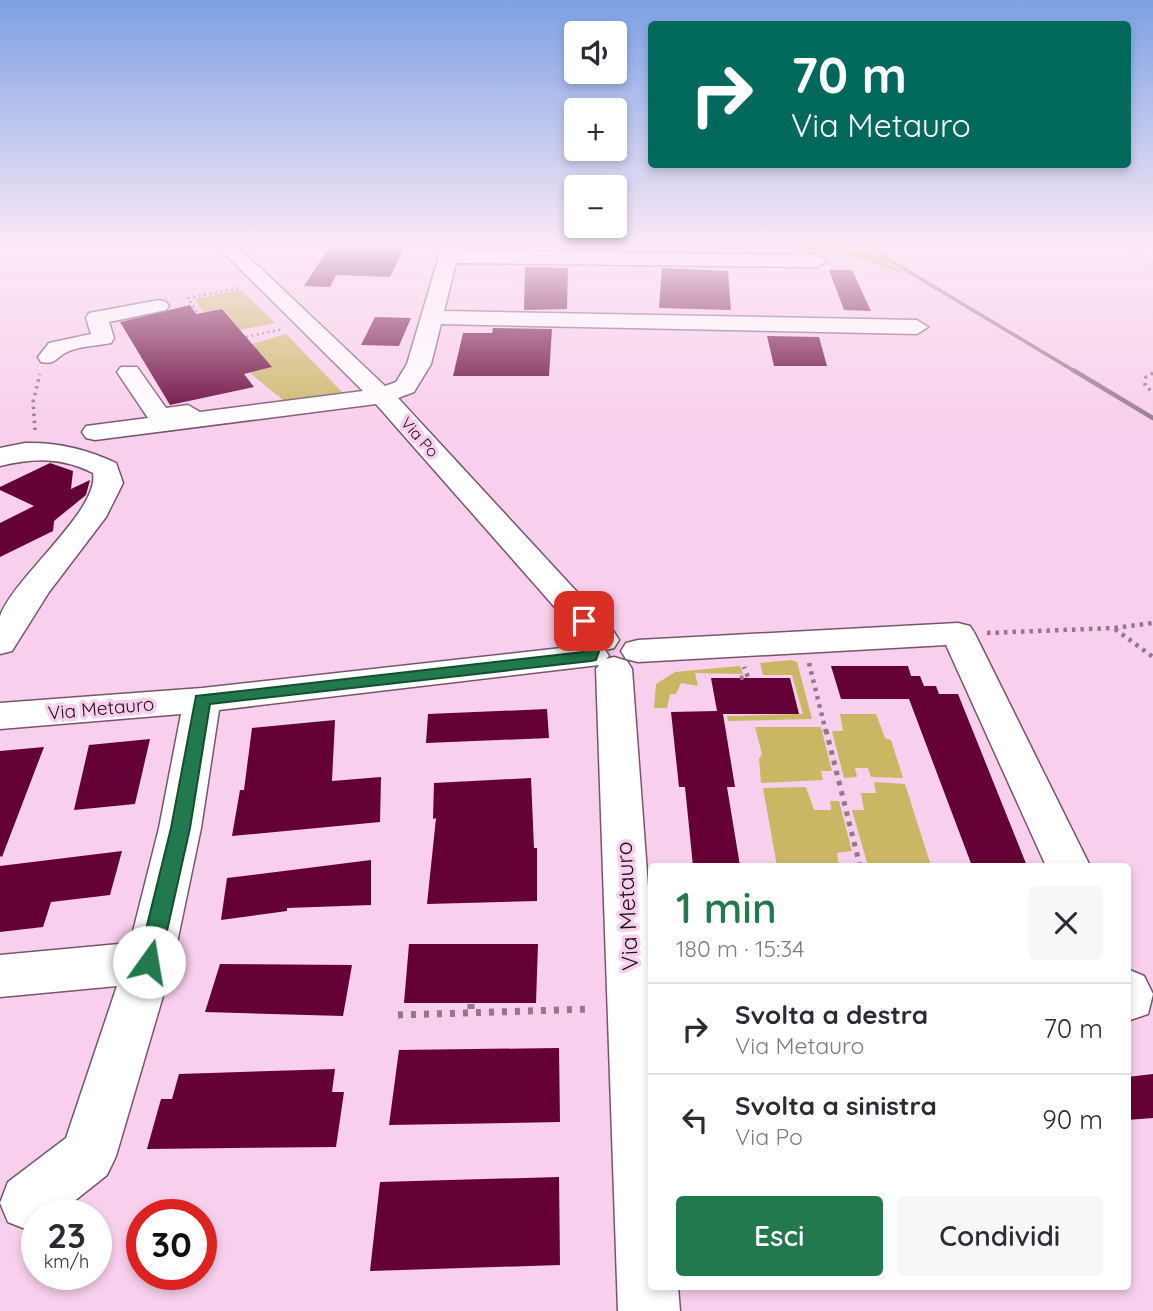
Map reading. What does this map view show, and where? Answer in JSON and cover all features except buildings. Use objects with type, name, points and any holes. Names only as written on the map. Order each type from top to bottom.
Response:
[{"type":"street","points":[[48,357],[57,348],[103,338],[97,318],[153,307]]},
{"type":"street","name":"Via Po","points":[[289,307],[380,396],[611,654]]},
{"type":"street","points":[[95,432],[380,396],[405,387],[419,364],[435,307]]},
{"type":"street","points":[[432,317],[917,327]]},
{"type":"street","points":[[128,372],[159,416],[242,409],[243,414]]},
{"type":"street","points":[[0,643],[35,588],[91,517],[108,483],[106,469],[88,458],[52,451],[2,472]]},
{"type":"street","points":[[958,634],[1067,863]]},
{"type":"street","name":"Via Metauro","points":[[0,716],[202,700],[611,654],[958,634]]},
{"type":"street","name":"Via Metauro","points":[[611,654],[649,1311]]},
{"type":"street","points":[[32,1199],[88,1156],[149,962],[180,828],[202,700]]},
{"type":"street","points":[[0,976],[149,962]]},
{"type":"path","points":[[195,307],[198,312]]},
{"type":"path","points":[[246,337],[308,325]]},
{"type":"path","points":[[36,435],[31,413],[35,386],[48,357]]},
{"type":"path","points":[[1153,373],[1146,377],[1145,386],[1153,393]]},
{"type":"path","points":[[958,634],[1114,628],[1153,623]]},
{"type":"path","points":[[1114,628],[1153,657]]},
{"type":"path","points":[[804,642],[859,863]]},
{"type":"path","points":[[740,678],[748,677]]},
{"type":"path","points":[[471,1004],[471,1012]]},
{"type":"path","points":[[398,1015],[592,1009]]},
{"type":"shaded area","points":[[200,307],[259,307],[275,323],[240,330],[223,309],[203,312]]},
{"type":"shaded area","points":[[286,334],[343,393],[283,400],[250,373],[272,367],[252,344]]},
{"type":"shaded area","points":[[791,660],[797,662],[812,719],[728,721],[727,716],[803,714],[792,675],[763,675],[760,663]]},
{"type":"shaded area","points":[[740,666],[743,674],[695,673],[698,686],[681,683],[676,694],[670,694],[667,708],[654,708],[656,684],[675,672]]},
{"type":"shaded area","points":[[840,714],[876,714],[885,738],[891,740],[903,778],[871,777],[868,768],[855,768],[857,777],[844,778],[832,731],[843,731]]},
{"type":"shaded area","points":[[755,727],[821,727],[832,771],[821,771],[823,780],[761,783],[759,759],[762,754]]},
{"type":"shaded area","points":[[874,782],[905,784],[930,863],[867,863],[852,810],[864,810],[861,793],[876,793]]},
{"type":"shaded area","points":[[806,787],[814,810],[831,810],[830,801],[839,801],[852,851],[837,853],[839,863],[776,863],[763,788]]},
{"type":"railway","points":[[968,307],[1076,372]]},
{"type":"railway","points":[[1073,370],[1153,418]]},
{"type":"route","points":[[149,962],[180,828],[202,700],[591,656],[592,646],[602,640],[584,621]]}]
